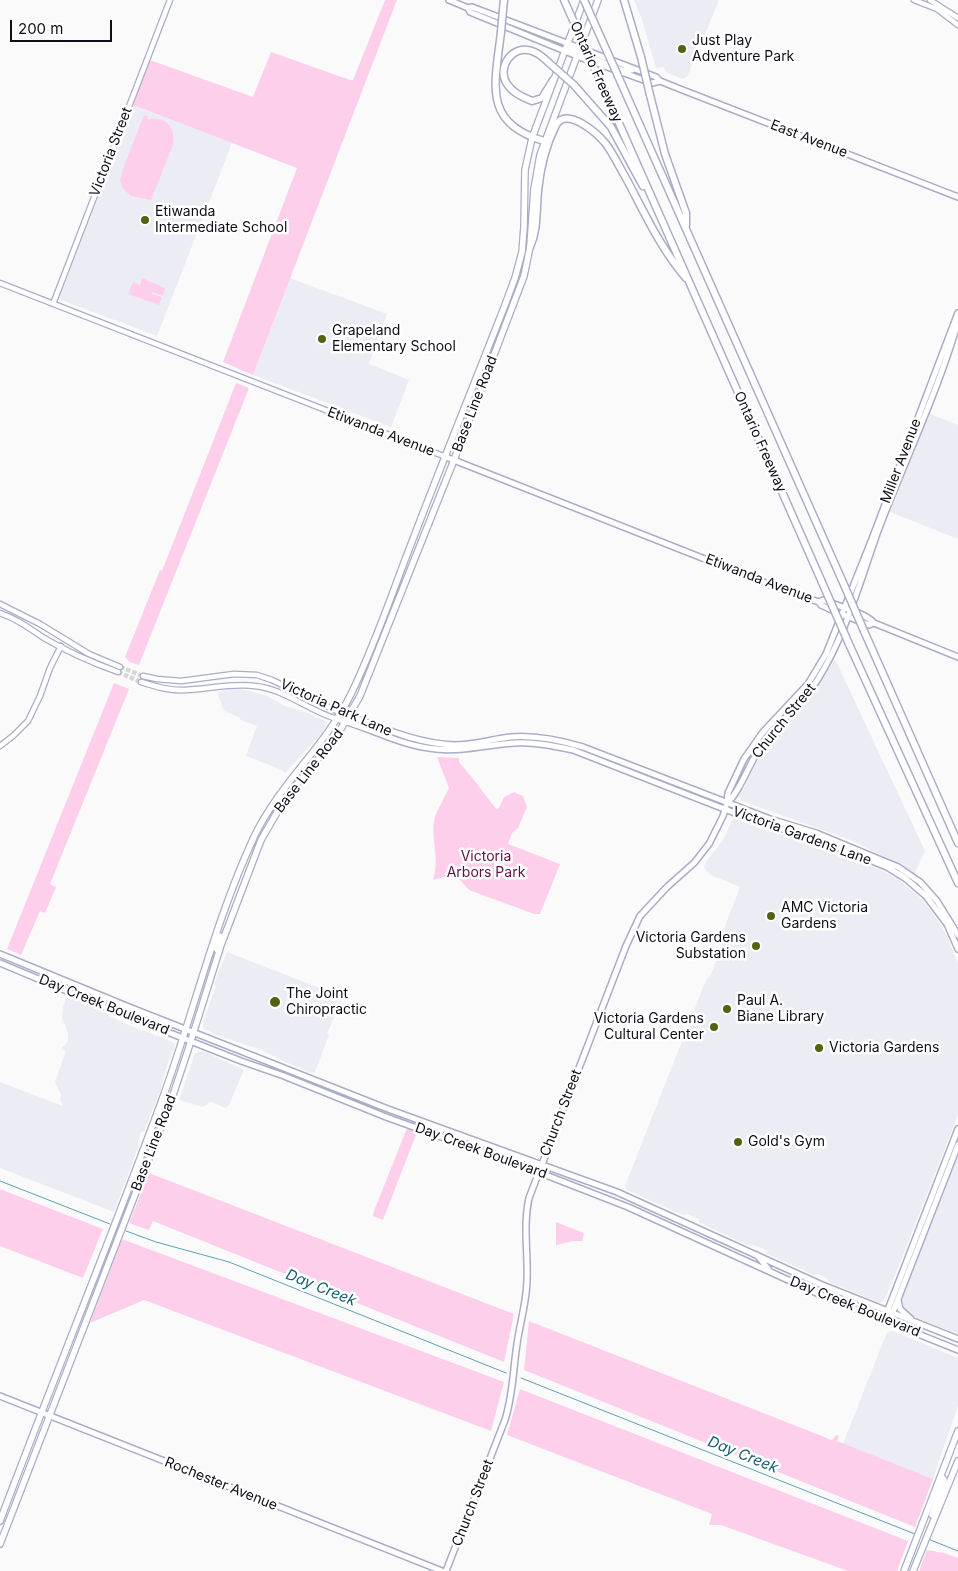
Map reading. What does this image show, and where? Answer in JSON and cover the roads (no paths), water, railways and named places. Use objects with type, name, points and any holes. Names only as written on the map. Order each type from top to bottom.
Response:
[{"type":"highway","points":[[504,0],[495,87],[498,105],[508,122],[520,132],[544,141]]},
{"type":"highway","name":"Ontario Freeway","points":[[564,0],[849,644],[958,884]]},
{"type":"highway","name":"Ontario Freeway","points":[[584,0],[687,228],[958,842]]},
{"type":"highway","points":[[624,0],[631,17],[665,154],[686,213],[687,228]]},
{"type":"highway","points":[[553,80],[542,98],[532,101],[507,84],[504,77],[504,66],[507,60],[517,51],[524,49],[533,51],[548,62],[574,85],[611,127],[640,184],[649,192]]},
{"type":"highway","points":[[530,247],[536,235],[538,192],[543,164],[557,124],[563,119],[570,119],[592,130],[610,150],[676,267],[691,284]]},
{"type":"main road","name":"East Avenue","points":[[449,0],[468,8],[472,7],[652,83],[660,81]]},
{"type":"main road","name":"Base Line Road","points":[[0,1521],[163,1098],[223,916],[245,859],[262,820],[286,785],[318,746],[339,716],[357,682],[446,457],[517,271],[524,241],[525,170],[532,138],[584,0]]},
{"type":"main road","name":"Base Line Road","points":[[0,1544],[155,1143],[191,1041],[219,952],[258,849],[270,822],[294,787],[327,750],[348,719],[366,683],[454,460],[524,276],[530,247],[534,189],[544,141],[598,0]]},
{"type":"main road","name":"East Avenue","points":[[566,47],[656,77],[660,81],[958,197]]},
{"type":"main road","name":"Miller Avenue","points":[[846,612],[958,313]]},
{"type":"main road","name":"Miller Avenue","points":[[846,612],[947,356],[958,322]]},
{"type":"main road","name":"Etiwanda Avenue","points":[[446,457],[786,591],[819,602],[820,605],[871,619],[874,623],[958,657]]},
{"type":"main road","name":"Church Street","points":[[446,1571],[510,1404],[517,1344],[526,1294],[526,1217],[529,1198],[633,928],[645,910],[702,854],[717,830],[726,806],[733,798],[748,766],[764,741],[806,696],[818,680],[837,644],[846,612]]},
{"type":"main road","name":"Victoria Park Lane","points":[[339,716],[398,741],[420,747],[463,750],[529,743],[573,750],[726,806]]},
{"type":"main road","name":"Victoria Gardens Lane","points":[[726,806],[764,824],[806,835],[886,867],[908,880],[938,910],[947,924],[958,949]]},
{"type":"main road","name":"Victoria Gardens Lane","points":[[726,806],[816,833],[885,861],[906,872],[934,897],[943,908],[958,936]]},
{"type":"main road","points":[[908,880],[911,879],[934,897]]},
{"type":"main road","points":[[219,952],[216,948],[223,928],[223,916]]},
{"type":"main road","name":"Day Creek Boulevard","points":[[0,954],[388,1109],[622,1194],[820,1284],[958,1340]]},
{"type":"main road","name":"Day Creek Boulevard","points":[[0,963],[122,1014],[386,1117],[628,1207],[821,1295],[958,1350]]},
{"type":"main road","points":[[887,1321],[958,1129]]},
{"type":"main road","points":[[890,1312],[898,1299],[958,1145]]},
{"type":"main road","points":[[736,1257],[750,1259],[756,1255],[760,1262],[772,1273]]},
{"type":"main road","points":[[898,1299],[900,1309],[913,1322]]},
{"type":"main road","name":"Rochester Avenue","points":[[0,1396],[442,1571]]},
{"type":"main road","points":[[904,1571],[958,1431]]},
{"type":"main road","points":[[913,1571],[958,1461]]},
{"type":"main road","points":[[932,1522],[932,1512],[944,1480],[941,1476]]},
{"type":"street","name":"Victoria Street","points":[[53,304],[170,0]]},
{"type":"street","points":[[914,0],[936,9],[958,25]]},
{"type":"street","points":[[930,0],[958,18]]},
{"type":"street","name":"Etiwanda Avenue","points":[[0,283],[446,457]]},
{"type":"street","points":[[0,604],[40,624],[64,640],[98,658],[120,667]]},
{"type":"street","points":[[0,613],[17,619],[84,660],[118,672]]},
{"type":"street","points":[[0,746],[28,721],[64,640]]},
{"type":"street","name":"Victoria Park Lane","points":[[143,676],[170,681],[234,674],[257,675],[272,680],[339,716]]},
{"type":"street","name":"Victoria Park Lane","points":[[141,682],[155,687],[182,690],[235,684],[269,688],[305,706],[339,716]]},
{"type":"waterway","name":"Day Creek","points":[[0,1181],[110,1224]]},
{"type":"waterway","name":"Day Creek","points":[[126,1231],[156,1242],[229,1262],[506,1373]]},
{"type":"waterway","name":"Day Creek","points":[[521,1378],[915,1534]]},
{"type":"waterway","name":"Day Creek","points":[[928,1539],[958,1551]]},
{"type":"tunnel","points":[[120,667],[143,676]]},
{"type":"tunnel","points":[[118,672],[141,682]]},
{"type":"place","name":"Just Play Adventure Park","points":[[682,49]]},
{"type":"place","name":"Etiwanda Intermediate School","points":[[145,220]]},
{"type":"place","name":"Grapeland Elementary School","points":[[322,339]]},
{"type":"place","name":"AMC Victoria Gardens","points":[[771,916]]},
{"type":"place","name":"Victoria Gardens Substation","points":[[756,946]]},
{"type":"place","name":"The Joint Chiropractic","points":[[275,1002]]},
{"type":"place","name":"Paul A. Biane Library","points":[[727,1009]]},
{"type":"place","name":"Victoria Gardens Cultural Center","points":[[714,1027]]},
{"type":"place","name":"Victoria Gardens","points":[[819,1048]]},
{"type":"place","name":"Gold's Gym","points":[[738,1142]]},
{"type":"park label","name":"Victoria Arbors Park","points":[[486,866]]}]
